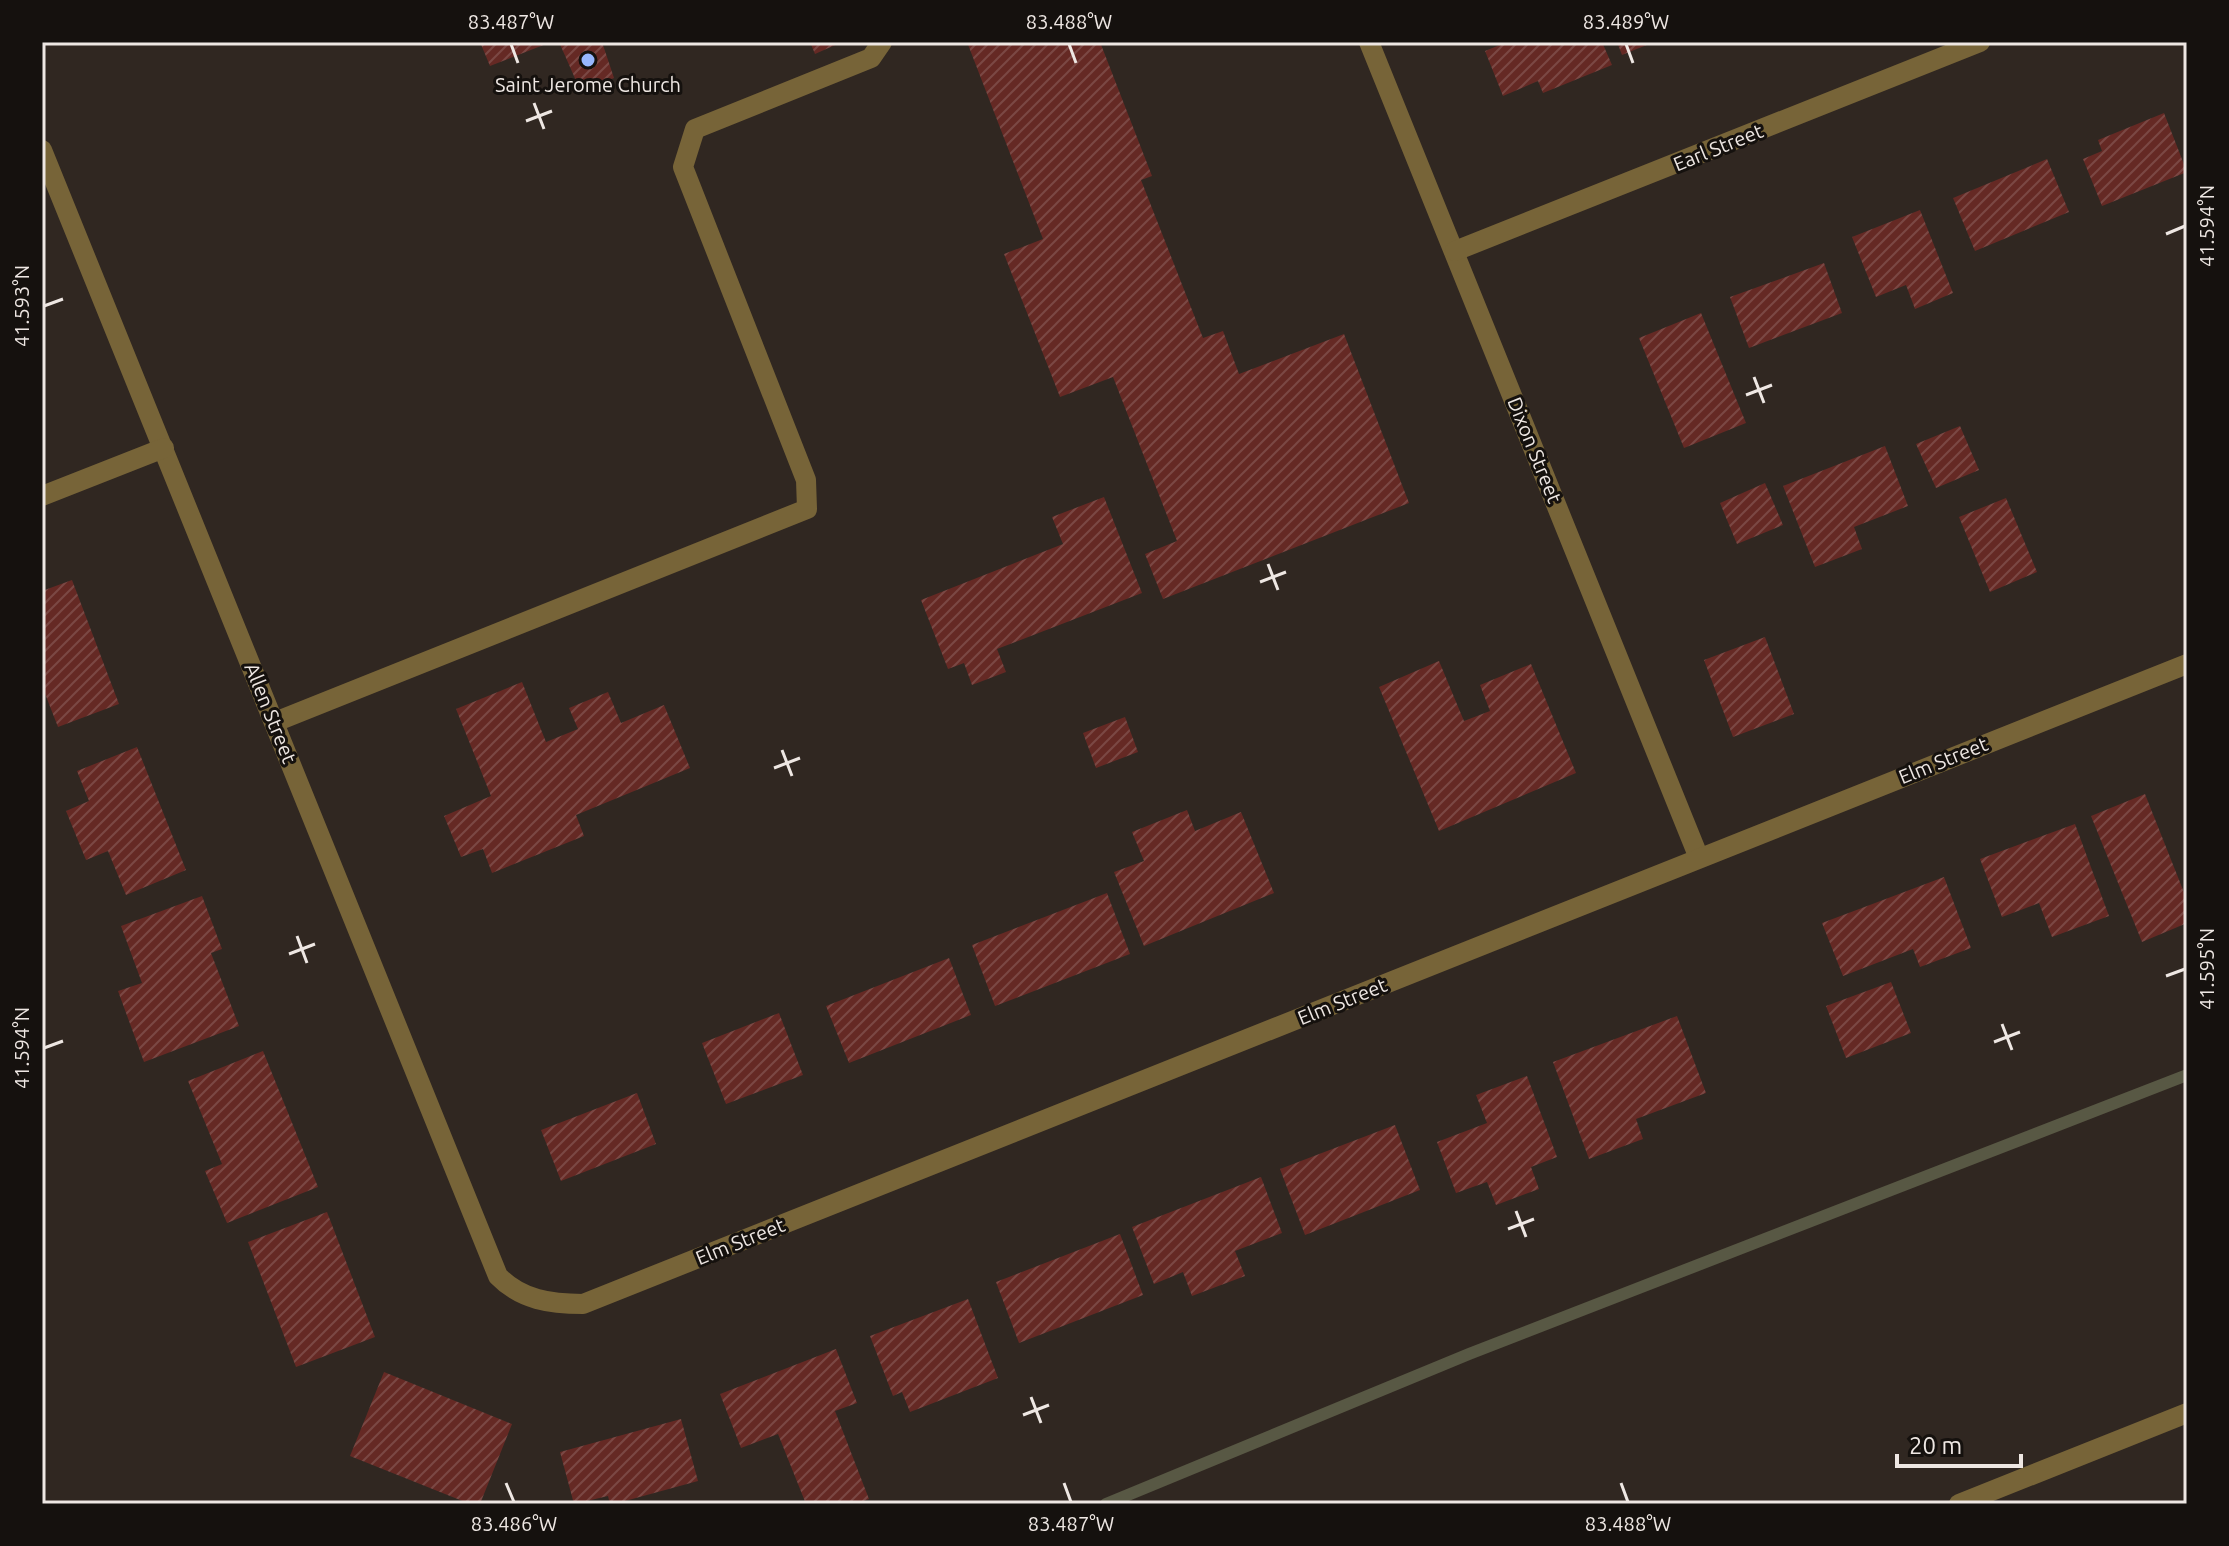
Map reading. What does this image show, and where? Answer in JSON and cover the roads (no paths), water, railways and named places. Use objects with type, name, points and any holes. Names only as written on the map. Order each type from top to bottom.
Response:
[{"type":"street","points":[[275,722],[807,509],[806,480],[683,167],[695,129],[871,58],[882,42]]},
{"type":"street","name":"Dixon Street","points":[[1369,42],[1699,858]]},
{"type":"street","name":"Earl Street","points":[[1455,251],[1980,42]]},
{"type":"street","name":"Allen Street","points":[[42,150],[498,1276]]},
{"type":"street","points":[[42,496],[164,448]]},
{"type":"street","name":"Elm Street","points":[[498,1276],[507,1286],[536,1300],[583,1304],[2187,664]]},
{"type":"street","points":[[1959,1504],[2187,1413]]},
{"type":"waterway","points":[[1106,1504],[1469,1354],[2187,1075]]},
{"type":"place","name":"Saint Jerome Church","points":[[588,60]]}]
